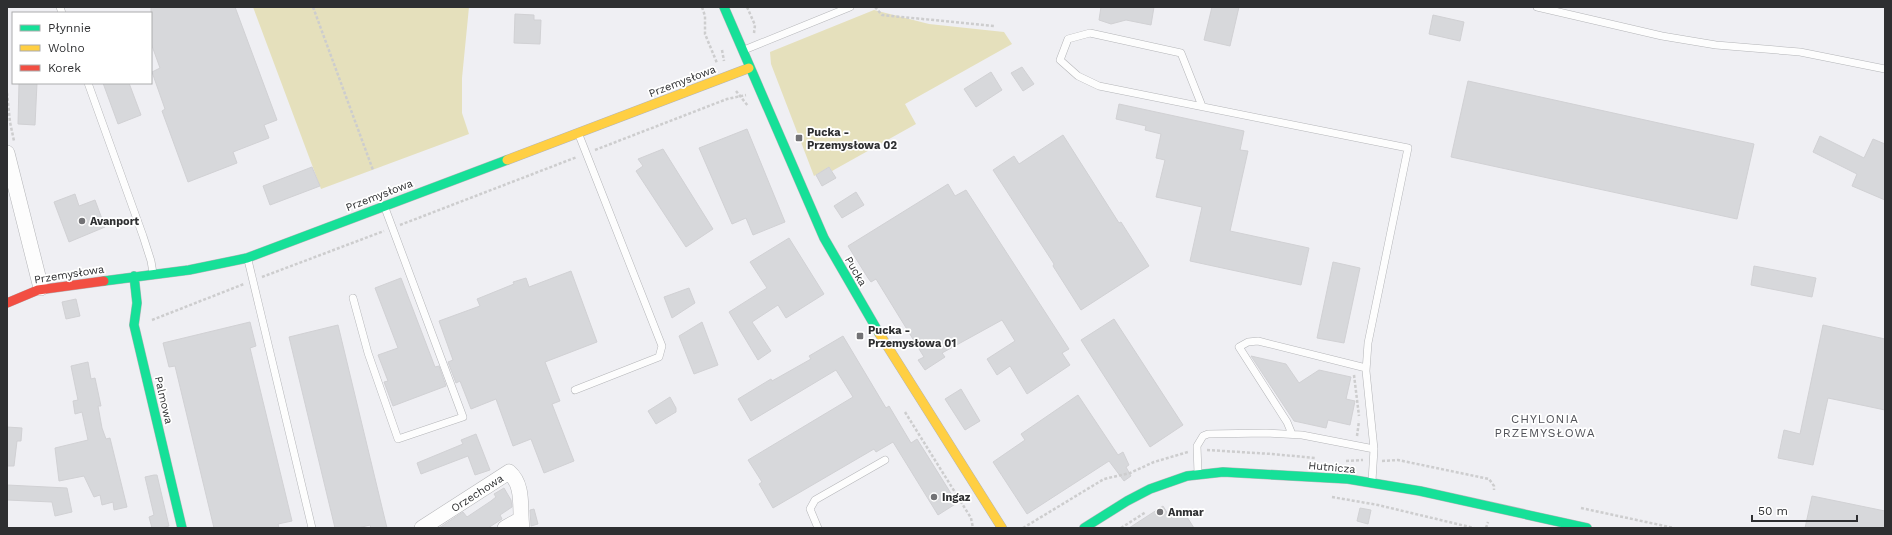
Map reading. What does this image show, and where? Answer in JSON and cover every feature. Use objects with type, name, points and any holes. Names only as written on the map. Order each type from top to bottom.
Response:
[{"type":"street","name":"Pucka","points":[[724,7],[749,68],[760,89],[828,245],[910,384],[1002,528]]},
{"type":"street","name":"Przemysłowa","points":[[7,303],[17,297],[41,288],[153,275],[220,265],[247,258],[749,68]]},
{"type":"street","points":[[7,154],[41,288]]},
{"type":"street","name":"Palmowa","points":[[134,276],[137,303],[134,325],[182,528]]},
{"type":"street","name":"Orzechowa","points":[[422,528],[509,472],[515,477],[520,488],[522,523]]},
{"type":"street","name":"Hutnicza","points":[[1084,528],[1127,501],[1170,481],[1198,474],[1231,472],[1348,479],[1420,491],[1587,528]]},
{"type":"street","points":[[506,528],[522,523]]},
{"type":"lane","points":[[742,51],[850,7]]},
{"type":"lane","points":[[1537,7],[1670,38],[1716,45],[1800,52],[1885,69]]},
{"type":"lane","points":[[1202,106],[1181,53],[1090,33],[1068,39],[1060,60],[1078,76],[1099,86],[1408,148],[1368,343],[1366,368],[1374,448],[1372,483]]},
{"type":"lane","points":[[88,84],[143,236],[151,261],[153,275]]},
{"type":"lane","points":[[575,390],[660,357],[662,346],[578,133]]},
{"type":"lane","points":[[352,298],[368,353],[398,439],[462,417],[384,206]]},
{"type":"lane","points":[[247,258],[312,528]]},
{"type":"lane","points":[[1292,434],[1287,422],[1239,347],[1248,342],[1258,341],[1366,368]]},
{"type":"lane","points":[[1198,474],[1197,446],[1203,436],[1208,434],[1292,434],[1374,448]]},
{"type":"lane","points":[[818,528],[810,509],[815,500],[885,460]]},
{"type":"path","points":[[313,7],[373,170]]},
{"type":"path","points":[[702,7],[705,16],[704,34],[718,65]]},
{"type":"path","points":[[875,7],[882,15],[994,26]]},
{"type":"path","points":[[1355,445],[1360,423],[1354,377],[1356,365]]},
{"type":"path","points":[[1207,450],[1316,458]]},
{"type":"path","points":[[1023,528],[1104,479],[1130,473],[1186,452]]},
{"type":"path","points":[[1338,460],[1358,459]]},
{"type":"path","points":[[1387,461],[1398,460],[1489,479],[1494,486],[1494,493]]},
{"type":"path","points":[[1331,497],[1378,505],[1474,528]]},
{"type":"path","points":[[1121,528],[1151,509]]},
{"type":"shaded area","points":[[253,7],[469,7],[462,78],[462,113],[469,134],[321,189]]},
{"type":"shaded area","points":[[874,10],[929,24],[1004,32],[1012,44],[905,104],[916,124],[832,171],[829,167],[814,176],[771,64],[770,52]]},
{"type":"building","points":[[151,7],[235,7],[277,120],[264,125],[269,138],[233,152],[237,163],[188,182],[162,111],[165,109],[152,72],[160,68],[152,46]]},
{"type":"building","points":[[1101,7],[1154,7],[1151,25],[1126,20],[1111,24],[1099,20]]},
{"type":"building","points":[[1212,7],[1239,7],[1230,46],[1204,40]]},
{"type":"building","points":[[515,14],[534,15],[534,20],[541,20],[540,44],[514,43]]},
{"type":"building","points":[[1433,15],[1464,22],[1460,41],[1429,34]]},
{"type":"building","points":[[1022,67],[1034,84],[1023,91],[1011,73]]},
{"type":"building","points":[[991,72],[1002,90],[976,107],[964,89]]},
{"type":"building","points":[[1468,81],[1754,144],[1737,219],[1451,157]]},
{"type":"building","points":[[19,84],[37,84],[35,125],[18,124]]},
{"type":"building","points":[[103,84],[129,84],[141,115],[118,124]]},
{"type":"building","points":[[1119,104],[1244,131],[1240,150],[1248,151],[1230,231],[1309,248],[1301,285],[1190,261],[1202,207],[1156,197],[1165,160],[1156,158],[1161,134],[1145,130],[1146,126],[1116,119]]},
{"type":"building","points":[[747,129],[785,222],[753,235],[746,218],[732,224],[699,148]]},
{"type":"building","points":[[1063,135],[1119,223],[1121,222],[1149,266],[1081,310],[1053,266],[1054,264],[993,170],[1014,156],[1019,164]]},
{"type":"building","points":[[1820,136],[1864,158],[1873,139],[1885,144],[1885,200],[1852,186],[1857,174],[1813,152]]},
{"type":"building","points":[[663,149],[713,229],[686,247],[636,171],[643,166],[638,159]]},
{"type":"building","points":[[312,167],[320,186],[270,205],[263,186]]},
{"type":"building","points":[[829,167],[836,178],[822,186],[816,175]]},
{"type":"building","points":[[948,184],[955,196],[966,190],[1069,349],[1062,353],[1070,365],[1027,394],[1010,366],[997,375],[987,359],[1015,341],[1002,320],[942,353],[945,357],[925,370],[918,360],[924,357],[876,279],[871,282],[848,246]]},
{"type":"building","points":[[856,192],[864,205],[842,218],[834,206]]},
{"type":"building","points":[[75,194],[79,206],[95,200],[105,227],[69,242],[54,202]]},
{"type":"building","points":[[789,238],[824,294],[786,318],[778,305],[752,322],[771,351],[758,360],[729,312],[767,288],[750,262]]},
{"type":"building","points":[[1333,262],[1360,268],[1344,343],[1317,338]]},
{"type":"building","points":[[1754,266],[1816,278],[1812,297],[1751,285]]},
{"type":"building","points":[[571,271],[597,342],[545,362],[560,401],[552,404],[574,461],[544,473],[531,439],[513,446],[496,399],[471,409],[460,381],[456,383],[448,362],[453,360],[439,321],[480,306],[477,299],[514,284],[513,282],[526,278],[529,287]]},
{"type":"building","points":[[401,278],[435,367],[439,366],[446,386],[393,406],[384,382],[388,381],[378,355],[398,348],[375,288]]},
{"type":"building","points":[[689,288],[695,303],[672,318],[664,297]]},
{"type":"building","points":[[76,299],[80,316],[66,319],[62,302]]},
{"type":"building","points":[[1114,319],[1183,425],[1150,447],[1081,340]]},
{"type":"building","points":[[250,322],[256,346],[250,348],[292,521],[278,524],[279,528],[214,528],[175,366],[169,367],[163,343]]},
{"type":"building","points":[[702,322],[718,365],[694,374],[679,336]]},
{"type":"building","points":[[338,325],[387,528],[371,528],[370,525],[358,528],[335,528],[289,337]]},
{"type":"building","points":[[1823,325],[1885,339],[1885,410],[1828,398],[1813,465],[1778,458],[1784,430],[1800,434]]},
{"type":"building","points":[[843,336],[886,408],[889,406],[911,443],[917,439],[957,503],[938,515],[893,442],[876,452],[874,449],[773,508],[759,484],[762,482],[748,460],[853,397],[836,370],[751,421],[738,399],[771,379],[772,381],[811,359],[809,356]]},
{"type":"building","points":[[1251,356],[1286,364],[1299,383],[1319,370],[1351,377],[1346,399],[1355,401],[1350,425],[1328,420],[1326,428],[1294,421]]},
{"type":"building","points":[[88,362],[91,379],[95,378],[101,406],[98,406],[102,428],[106,439],[110,438],[127,507],[114,510],[113,502],[102,505],[100,495],[94,497],[84,476],[59,481],[55,448],[88,440],[82,412],[75,414],[73,401],[78,400],[71,366]]},
{"type":"building","points":[[961,389],[980,421],[965,430],[945,399]]},
{"type":"building","points":[[1078,395],[1118,455],[1123,452],[1129,465],[1126,467],[1131,476],[1124,481],[1109,461],[1027,514],[993,462],[1025,440],[1021,434]]},
{"type":"building","points":[[670,397],[676,408],[676,412],[656,424],[648,411]]},
{"type":"building","points":[[7,427],[22,428],[21,441],[17,441],[14,466],[7,466]]},
{"type":"building","points":[[476,434],[490,470],[475,475],[468,456],[421,474],[417,463],[463,444],[461,440]]},
{"type":"building","points":[[157,475],[169,526],[162,528],[152,528],[149,517],[154,515],[145,477]]},
{"type":"building","points":[[7,485],[67,488],[72,512],[55,516],[52,502],[7,500]]},
{"type":"building","points":[[504,488],[511,500],[512,507],[500,515],[502,519],[488,528],[439,528],[463,512],[467,517],[491,501],[496,497],[494,494]]},
{"type":"building","points":[[1812,496],[1885,511],[1885,528],[1805,528]]},
{"type":"building","name":"Anmar","points":[[1163,506],[1170,517],[1182,509],[1194,528],[1129,528]]},
{"type":"building","points":[[1360,508],[1371,510],[1368,524],[1357,521]]},
{"type":"building","points":[[534,509],[538,524],[531,526],[530,510]]},
{"type":"traffic: fast","points":[[724,7],[824,238],[879,333]]},
{"type":"traffic: fast","points":[[104,281],[189,270],[247,258],[507,160]]},
{"type":"traffic: fast","points":[[134,276],[137,303],[134,325],[182,528]]},
{"type":"traffic: fast","points":[[1084,528],[1127,501],[1150,489],[1187,476],[1223,472],[1348,479],[1420,491],[1587,528]]},
{"type":"traffic: slow","points":[[507,160],[749,68]]},
{"type":"traffic: slow","points":[[879,333],[1002,528]]},
{"type":"traffic: jam","points":[[7,303],[38,290],[104,281]]},
{"type":"place","name":"Pucka - Przemysłowa 02","points":[[799,138]]},
{"type":"place","name":"Avanport","points":[[82,221]]},
{"type":"place","name":"Pucka - Przemysłowa 01","points":[[860,336]]},
{"type":"place","name":"Ingaz","points":[[934,497]]},
{"type":"place","name":"Anmar","points":[[1160,512]]},
{"type":"district","name":"CHYLONIA PRZEMYSŁOWA","points":[[1545,426]]}]
